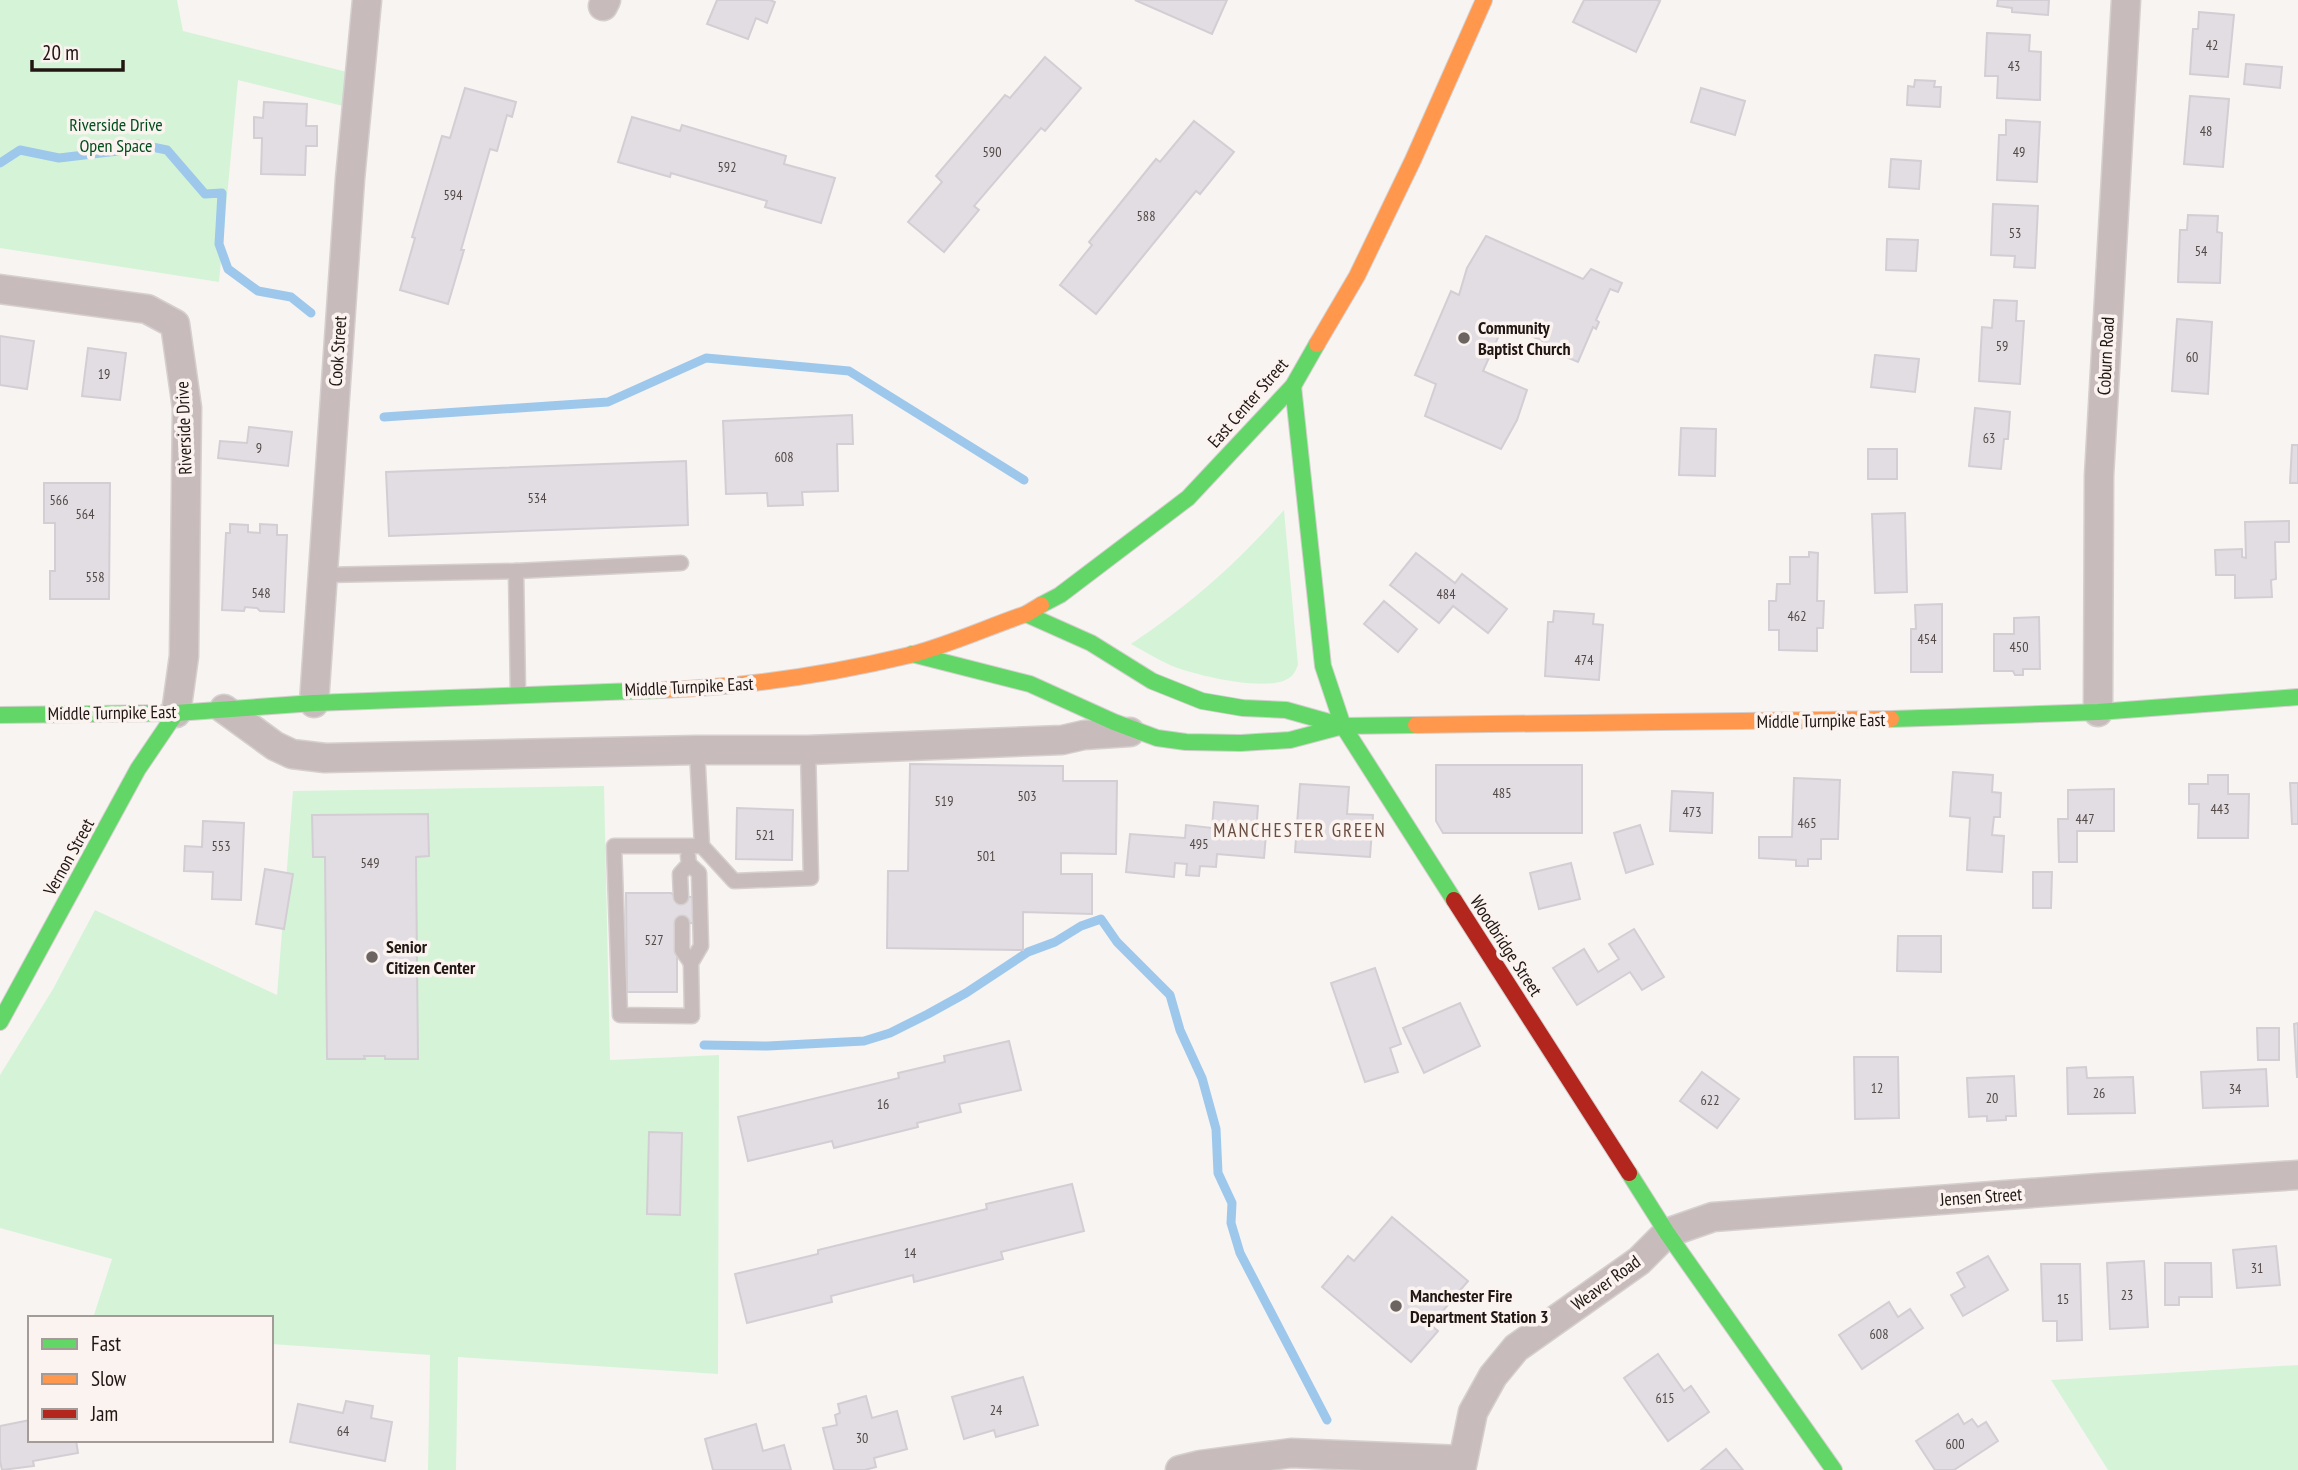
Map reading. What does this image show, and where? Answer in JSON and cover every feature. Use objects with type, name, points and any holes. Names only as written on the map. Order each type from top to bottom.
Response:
[{"type":"main road","name":"East Center Street","points":[[912,654],[1027,614],[1060,595],[1188,498],[1293,386],[1357,276],[1413,160],[1484,0]]},
{"type":"main road","name":"Woodbridge Street","points":[[1293,386],[1323,666],[1343,726],[1667,1233],[1834,1470]]},
{"type":"main road","name":"Middle Turnpike East","points":[[1027,614],[1091,643],[1152,681],[1202,701],[1243,708],[1286,710],[1343,726]]},
{"type":"main road","name":"Middle Turnpike East","points":[[0,715],[176,713],[314,703],[719,688],[797,679],[912,654],[1030,684],[1157,738],[1186,743],[1290,740],[1343,726],[1834,721],[2098,712],[2298,697]]},
{"type":"main road","name":"Vernon Street","points":[[0,1022],[138,769],[176,713]]},
{"type":"street","name":"Cook Street","points":[[314,703],[350,179],[368,0]]},
{"type":"street","name":"Coburn Road","points":[[2098,712],[2099,476],[2126,0]]},
{"type":"street","name":"Riverside Drive","points":[[0,289],[148,309],[175,324],[187,408],[184,656],[176,713]]},
{"type":"street","name":"Middle Turnpike East","points":[[224,709],[275,746],[292,754],[326,758],[807,750],[1062,740],[1084,734],[1139,731]]},
{"type":"street","name":"Jensen Street","points":[[1667,1233],[1713,1217],[2298,1175]]},
{"type":"street","name":"Weaver Road","points":[[1461,1465],[1473,1412],[1493,1376],[1516,1348],[1639,1261],[1667,1233]]},
{"type":"street","points":[[1180,1470],[1291,1452],[1461,1465]]},
{"type":"lane","points":[[323,575],[516,571],[681,563]]},
{"type":"lane","points":[[516,571],[518,695]]},
{"type":"lane","points":[[681,897],[680,874],[689,864],[695,846],[697,750]]},
{"type":"lane","points":[[689,864],[699,873],[701,946],[691,963],[692,1016],[621,1015],[614,846],[695,846],[734,881],[811,878],[807,750]]},
{"type":"lane","points":[[682,923],[682,950],[691,963]]},
{"type":"green space","name":"Riverside Drive Open Space","points":[[0,0],[177,0],[183,31],[355,74],[351,108],[238,80],[219,282],[0,248]]},
{"type":"green space","points":[[1284,510],[1298,665],[1291,677],[1265,684],[1230,681],[1170,665],[1131,644],[1212,582]]},
{"type":"green space","points":[[604,786],[610,1060],[719,1055],[718,1374],[458,1357],[456,1470],[428,1470],[430,1355],[273,1344],[273,1316],[94,1316],[112,1259],[0,1228],[0,1075],[53,989],[95,910],[277,995],[293,791]]},
{"type":"green space","points":[[2298,1365],[2298,1470],[2108,1470],[2051,1380]]},
{"type":"building","points":[[717,0],[775,2],[767,23],[756,18],[748,39],[707,24]]},
{"type":"building","points":[[1135,0],[1227,0],[1212,34]]},
{"type":"building","points":[[1584,0],[1660,1],[1636,52],[1573,22]]},
{"type":"building","points":[[1998,0],[2049,0],[2048,15],[2012,12],[2012,8],[1997,6]]},
{"type":"building","points":[[2199,12],[2234,15],[2228,77],[2190,74],[2193,29],[2198,29]]},
{"type":"building","points":[[1987,33],[2030,35],[2029,51],[2041,52],[2040,100],[1997,98],[1998,76],[1985,76]]},
{"type":"building","points":[[1045,57],[1081,88],[1045,131],[1041,128],[974,206],[979,210],[944,252],[908,222],[942,182],[936,176],[1005,95],[1010,98]]},
{"type":"building","points":[[2246,64],[2282,67],[2280,88],[2244,84]]},
{"type":"building","points":[[1915,80],[1935,81],[1934,87],[1941,87],[1940,107],[1907,105],[1908,86],[1914,87]]},
{"type":"building","points":[[465,88],[516,102],[512,117],[507,115],[497,151],[490,149],[448,304],[400,290],[415,238],[412,237],[442,136],[450,138]]},
{"type":"building","points":[[1701,88],[1745,101],[1735,135],[1691,122]]},
{"type":"building","points":[[2190,96],[2229,99],[2223,167],[2184,164]]},
{"type":"building","points":[[264,102],[307,104],[306,126],[317,126],[317,146],[306,146],[305,175],[261,174],[262,138],[254,138],[254,117],[263,118]]},
{"type":"building","points":[[632,117],[680,131],[682,125],[786,156],[784,164],[835,178],[821,223],[765,207],[767,201],[671,173],[670,177],[618,162]]},
{"type":"building","points":[[2006,120],[2040,122],[2037,182],[1997,180],[1999,135],[2006,135]]},
{"type":"building","points":[[1194,121],[1234,152],[1200,194],[1196,191],[1096,314],[1060,285],[1092,245],[1089,242],[1156,159],[1160,162]]},
{"type":"building","points":[[1891,159],[1921,161],[1919,189],[1889,187]]},
{"type":"building","points":[[1993,204],[2038,206],[2035,268],[2014,267],[2015,256],[1991,255]]},
{"type":"building","points":[[2188,215],[2218,216],[2217,232],[2222,233],[2220,283],[2178,282],[2180,230],[2187,230]]},
{"type":"building","name":"Community Baptist Church","points":[[1486,236],[1583,279],[1591,269],[1622,283],[1618,292],[1610,289],[1596,320],[1599,322],[1596,329],[1593,327],[1578,362],[1552,351],[1554,346],[1504,324],[1483,371],[1527,390],[1517,420],[1501,449],[1425,416],[1436,384],[1415,375],[1451,291],[1459,295],[1467,268]]},
{"type":"building","points":[[1887,239],[1918,240],[1916,271],[1886,270]]},
{"type":"building","points":[[1994,300],[2017,301],[2016,321],[2024,321],[2020,384],[1979,381],[1982,327],[1992,328]]},
{"type":"building","points":[[2177,319],[2212,322],[2208,394],[2172,391]]},
{"type":"building","points":[[0,336],[34,341],[27,389],[0,385]]},
{"type":"building","points":[[88,348],[126,353],[120,400],[82,396]]},
{"type":"building","points":[[1875,355],[1919,359],[1915,392],[1871,387]]},
{"type":"building","points":[[1975,408],[2010,412],[2008,439],[2004,439],[2001,469],[1969,466]]},
{"type":"building","points":[[852,415],[853,444],[837,444],[838,491],[802,492],[803,505],[768,506],[767,493],[726,494],[723,421]]},
{"type":"building","points":[[249,427],[292,432],[288,466],[218,458],[220,441],[247,443]]},
{"type":"building","points":[[1681,428],[1716,429],[1715,476],[1679,475]]},
{"type":"building","points":[[2292,445],[2298,445],[2298,483],[2290,483]]},
{"type":"building","points":[[1868,449],[1897,449],[1897,479],[1868,479]]},
{"type":"building","points":[[686,461],[688,525],[389,536],[386,472]]},
{"type":"building","points":[[44,483],[110,483],[109,599],[50,599],[50,571],[55,571],[55,523],[44,523]]},
{"type":"building","points":[[1905,513],[1907,592],[1875,593],[1872,514]]},
{"type":"building","points":[[2289,521],[2289,542],[2275,542],[2276,579],[2271,580],[2272,597],[2235,598],[2235,575],[2216,575],[2215,550],[2242,549],[2242,557],[2246,558],[2245,522]]},
{"type":"building","points":[[230,524],[248,525],[248,532],[260,533],[260,524],[277,525],[277,535],[287,535],[284,612],[245,607],[244,611],[222,610],[226,533],[230,533]]},
{"type":"building","points":[[1809,552],[1818,553],[1817,601],[1824,601],[1823,628],[1817,628],[1817,651],[1779,650],[1779,630],[1769,630],[1769,601],[1776,601],[1777,584],[1790,584],[1790,557],[1809,557]]},
{"type":"building","points":[[1416,553],[1455,583],[1462,574],[1507,609],[1488,633],[1453,606],[1439,623],[1390,585]]},
{"type":"building","points":[[1384,601],[1417,629],[1398,652],[1364,624]]},
{"type":"building","points":[[1942,604],[1942,672],[1911,672],[1911,629],[1916,629],[1915,605]]},
{"type":"building","points":[[1554,611],[1594,614],[1593,624],[1603,625],[1599,680],[1545,676],[1548,622],[1553,622]]},
{"type":"building","points":[[2039,617],[2040,669],[2023,669],[2023,675],[2015,675],[2013,671],[1994,671],[1994,634],[2014,634],[2014,618]]},
{"type":"building","points":[[910,764],[1063,766],[1063,781],[1117,781],[1116,854],[1061,853],[1061,874],[1092,874],[1092,914],[1023,912],[1023,950],[887,948],[888,871],[908,871]]},
{"type":"building","points":[[1436,765],[1582,765],[1582,833],[1443,833],[1436,821]]},
{"type":"building","points":[[1953,772],[1993,775],[1992,792],[2001,793],[2000,817],[1994,817],[1992,835],[2004,836],[2002,872],[1967,870],[1970,818],[1950,816]]},
{"type":"building","points":[[2208,775],[2228,775],[2228,794],[2249,794],[2248,838],[2198,838],[2199,804],[2189,804],[2189,784],[2208,784]]},
{"type":"building","points":[[1794,778],[1840,780],[1838,839],[1821,839],[1821,859],[1808,859],[1808,866],[1796,866],[1796,860],[1759,858],[1759,837],[1792,837]]},
{"type":"building","points":[[2290,783],[2298,783],[2298,824],[2292,824]]},
{"type":"building","points":[[1300,784],[1349,787],[1347,814],[1373,815],[1370,857],[1295,852]]},
{"type":"building","points":[[2114,789],[2114,831],[2077,831],[2077,862],[2059,862],[2058,819],[2068,819],[2068,790]]},
{"type":"building","points":[[1672,791],[1713,793],[1712,833],[1670,831]]},
{"type":"building","points":[[1214,802],[1258,806],[1256,833],[1266,834],[1264,858],[1217,854],[1216,867],[1200,866],[1199,876],[1186,875],[1187,864],[1175,863],[1174,877],[1126,872],[1130,834],[1185,838],[1186,825],[1212,828]]},
{"type":"building","points":[[737,808],[793,810],[792,860],[736,859]]},
{"type":"building","name":"Senior Citizen Center","points":[[428,814],[429,856],[416,857],[418,1059],[364,1056],[365,1059],[327,1059],[325,857],[313,857],[312,815]]},
{"type":"building","points":[[203,821],[244,823],[241,900],[212,899],[213,872],[184,871],[185,846],[202,847]]},
{"type":"building","points":[[1640,825],[1653,864],[1626,873],[1614,833]]},
{"type":"building","points":[[1571,863],[1580,899],[1539,909],[1530,873]]},
{"type":"building","points":[[265,869],[293,874],[284,929],[256,924]]},
{"type":"building","points":[[2033,872],[2052,872],[2051,908],[2033,908]]},
{"type":"building","points":[[626,893],[671,893],[676,897],[693,897],[693,923],[677,923],[677,992],[627,992]]},
{"type":"building","points":[[1634,929],[1664,977],[1642,990],[1630,972],[1577,1005],[1553,968],[1584,949],[1598,972],[1619,959],[1609,944]]},
{"type":"building","points":[[1898,936],[1941,936],[1941,972],[1897,971]]},
{"type":"building","points":[[1375,968],[1401,1044],[1390,1048],[1398,1072],[1365,1082],[1331,983]]},
{"type":"building","points":[[1460,1003],[1480,1046],[1424,1073],[1403,1028]]},
{"type":"building","points":[[2298,1023],[2298,1077],[2297,1077],[2294,1024]]},
{"type":"building","points":[[2257,1028],[2279,1028],[2279,1060],[2258,1060]]},
{"type":"building","points":[[1009,1041],[1021,1090],[959,1104],[961,1112],[917,1123],[918,1127],[834,1148],[832,1141],[748,1161],[738,1117],[899,1078],[898,1073],[945,1062],[944,1056]]},
{"type":"building","points":[[1854,1057],[1898,1057],[1899,1118],[1855,1119]]},
{"type":"building","points":[[2086,1067],[2087,1078],[2133,1077],[2135,1113],[2068,1114],[2067,1068]]},
{"type":"building","points":[[2266,1069],[2268,1106],[2203,1108],[2201,1072]]},
{"type":"building","points":[[1702,1072],[1739,1099],[1717,1128],[1680,1101]]},
{"type":"building","points":[[2014,1076],[2016,1116],[2006,1116],[2006,1120],[1987,1121],[1987,1116],[1969,1117],[1967,1078]]},
{"type":"building","points":[[649,1132],[682,1133],[680,1215],[647,1214]]},
{"type":"building","points":[[1072,1184],[1084,1231],[1001,1252],[1003,1259],[914,1282],[913,1275],[831,1296],[832,1302],[747,1323],[735,1274],[818,1254],[818,1250],[987,1209],[986,1204]]},
{"type":"building","name":"Manchester Fire Department Station 3","points":[[1392,1217],[1468,1281],[1431,1325],[1438,1331],[1411,1362],[1322,1287],[1348,1256],[1354,1261]]},
{"type":"building","points":[[2276,1246],[2280,1285],[2237,1288],[2233,1250]]},
{"type":"building","points":[[1988,1256],[2008,1290],[1963,1316],[1951,1295],[1965,1287],[1957,1273]]},
{"type":"building","points":[[2144,1261],[2148,1327],[2110,1329],[2107,1263]]},
{"type":"building","points":[[2165,1263],[2211,1263],[2212,1297],[2179,1297],[2179,1305],[2165,1305]]},
{"type":"building","points":[[2041,1264],[2080,1264],[2082,1340],[2057,1341],[2057,1321],[2043,1321]]},
{"type":"building","points":[[1889,1302],[1898,1317],[1910,1309],[1923,1328],[1862,1369],[1839,1335]]},
{"type":"building","points":[[1658,1354],[1684,1391],[1691,1386],[1709,1412],[1668,1441],[1624,1378]]},
{"type":"building","points":[[1023,1377],[1038,1425],[996,1437],[994,1430],[964,1439],[952,1397]]},
{"type":"building","points":[[866,1396],[872,1418],[897,1411],[907,1449],[874,1458],[876,1467],[865,1470],[834,1470],[823,1428],[837,1425],[835,1415],[840,1413],[838,1404]]},
{"type":"building","points":[[346,1401],[373,1406],[371,1418],[392,1422],[385,1461],[290,1442],[298,1404],[343,1413]]},
{"type":"building","points":[[1958,1414],[1964,1424],[1972,1419],[1978,1427],[1986,1422],[1998,1441],[1954,1470],[1935,1470],[1916,1441]]},
{"type":"building","points":[[28,1420],[28,1442],[76,1442],[78,1453],[33,1461],[34,1466],[2,1470],[0,1426]]},
{"type":"building","points":[[756,1424],[763,1451],[784,1445],[791,1470],[713,1470],[705,1439]]},
{"type":"building","points":[[1726,1449],[1743,1470],[1701,1470]]},
{"type":"waterway","points":[[0,163],[20,150],[59,158],[118,151],[137,144],[167,150],[205,194],[222,193],[219,244],[228,269],[258,291],[291,297],[311,313]]},
{"type":"waterway","points":[[384,417],[608,402],[706,358],[849,371],[1024,480]]},
{"type":"waterway","points":[[704,1045],[768,1046],[864,1041],[890,1033],[966,993],[1028,952],[1101,919],[1117,942],[1170,995],[1180,1030],[1202,1078],[1216,1129],[1218,1173],[1232,1203],[1231,1223],[1240,1253],[1327,1420]]},
{"type":"traffic: fast","points":[[1041,605],[1060,595],[1188,498],[1293,386],[1317,344]]},
{"type":"traffic: fast","points":[[1293,386],[1323,666],[1343,726],[1454,900]]},
{"type":"traffic: fast","points":[[1026,614],[1091,643],[1152,681],[1202,701],[1243,708],[1286,710],[1343,726]]},
{"type":"traffic: fast","points":[[912,654],[1030,684],[1114,722],[1157,738],[1186,742],[1241,743],[1290,740],[1343,726],[1416,725]]},
{"type":"traffic: fast","points":[[0,715],[176,713],[314,703],[661,690]]},
{"type":"traffic: fast","points":[[1891,719],[2098,712],[2298,697]]},
{"type":"traffic: fast","points":[[0,1022],[138,769],[176,713]]},
{"type":"traffic: fast","points":[[1629,1173],[1667,1233],[1834,1470]]},
{"type":"traffic: slow","points":[[1317,344],[1357,276],[1413,160],[1484,0]]},
{"type":"traffic: slow","points":[[661,690],[755,683],[879,662],[939,646],[1026,614],[1041,605]]},
{"type":"traffic: slow","points":[[1416,725],[1891,719]]},
{"type":"traffic: jam","points":[[1454,900],[1629,1173]]},
{"type":"place","name":"Community Baptist Church","points":[[1464,338]]},
{"type":"place","name":"Senior Citizen Center","points":[[372,957]]},
{"type":"place","name":"Manchester Fire Department Station 3","points":[[1396,1306]]},
{"type":"district","name":"MANCHESTER GREEN","points":[[1300,830]]}]
